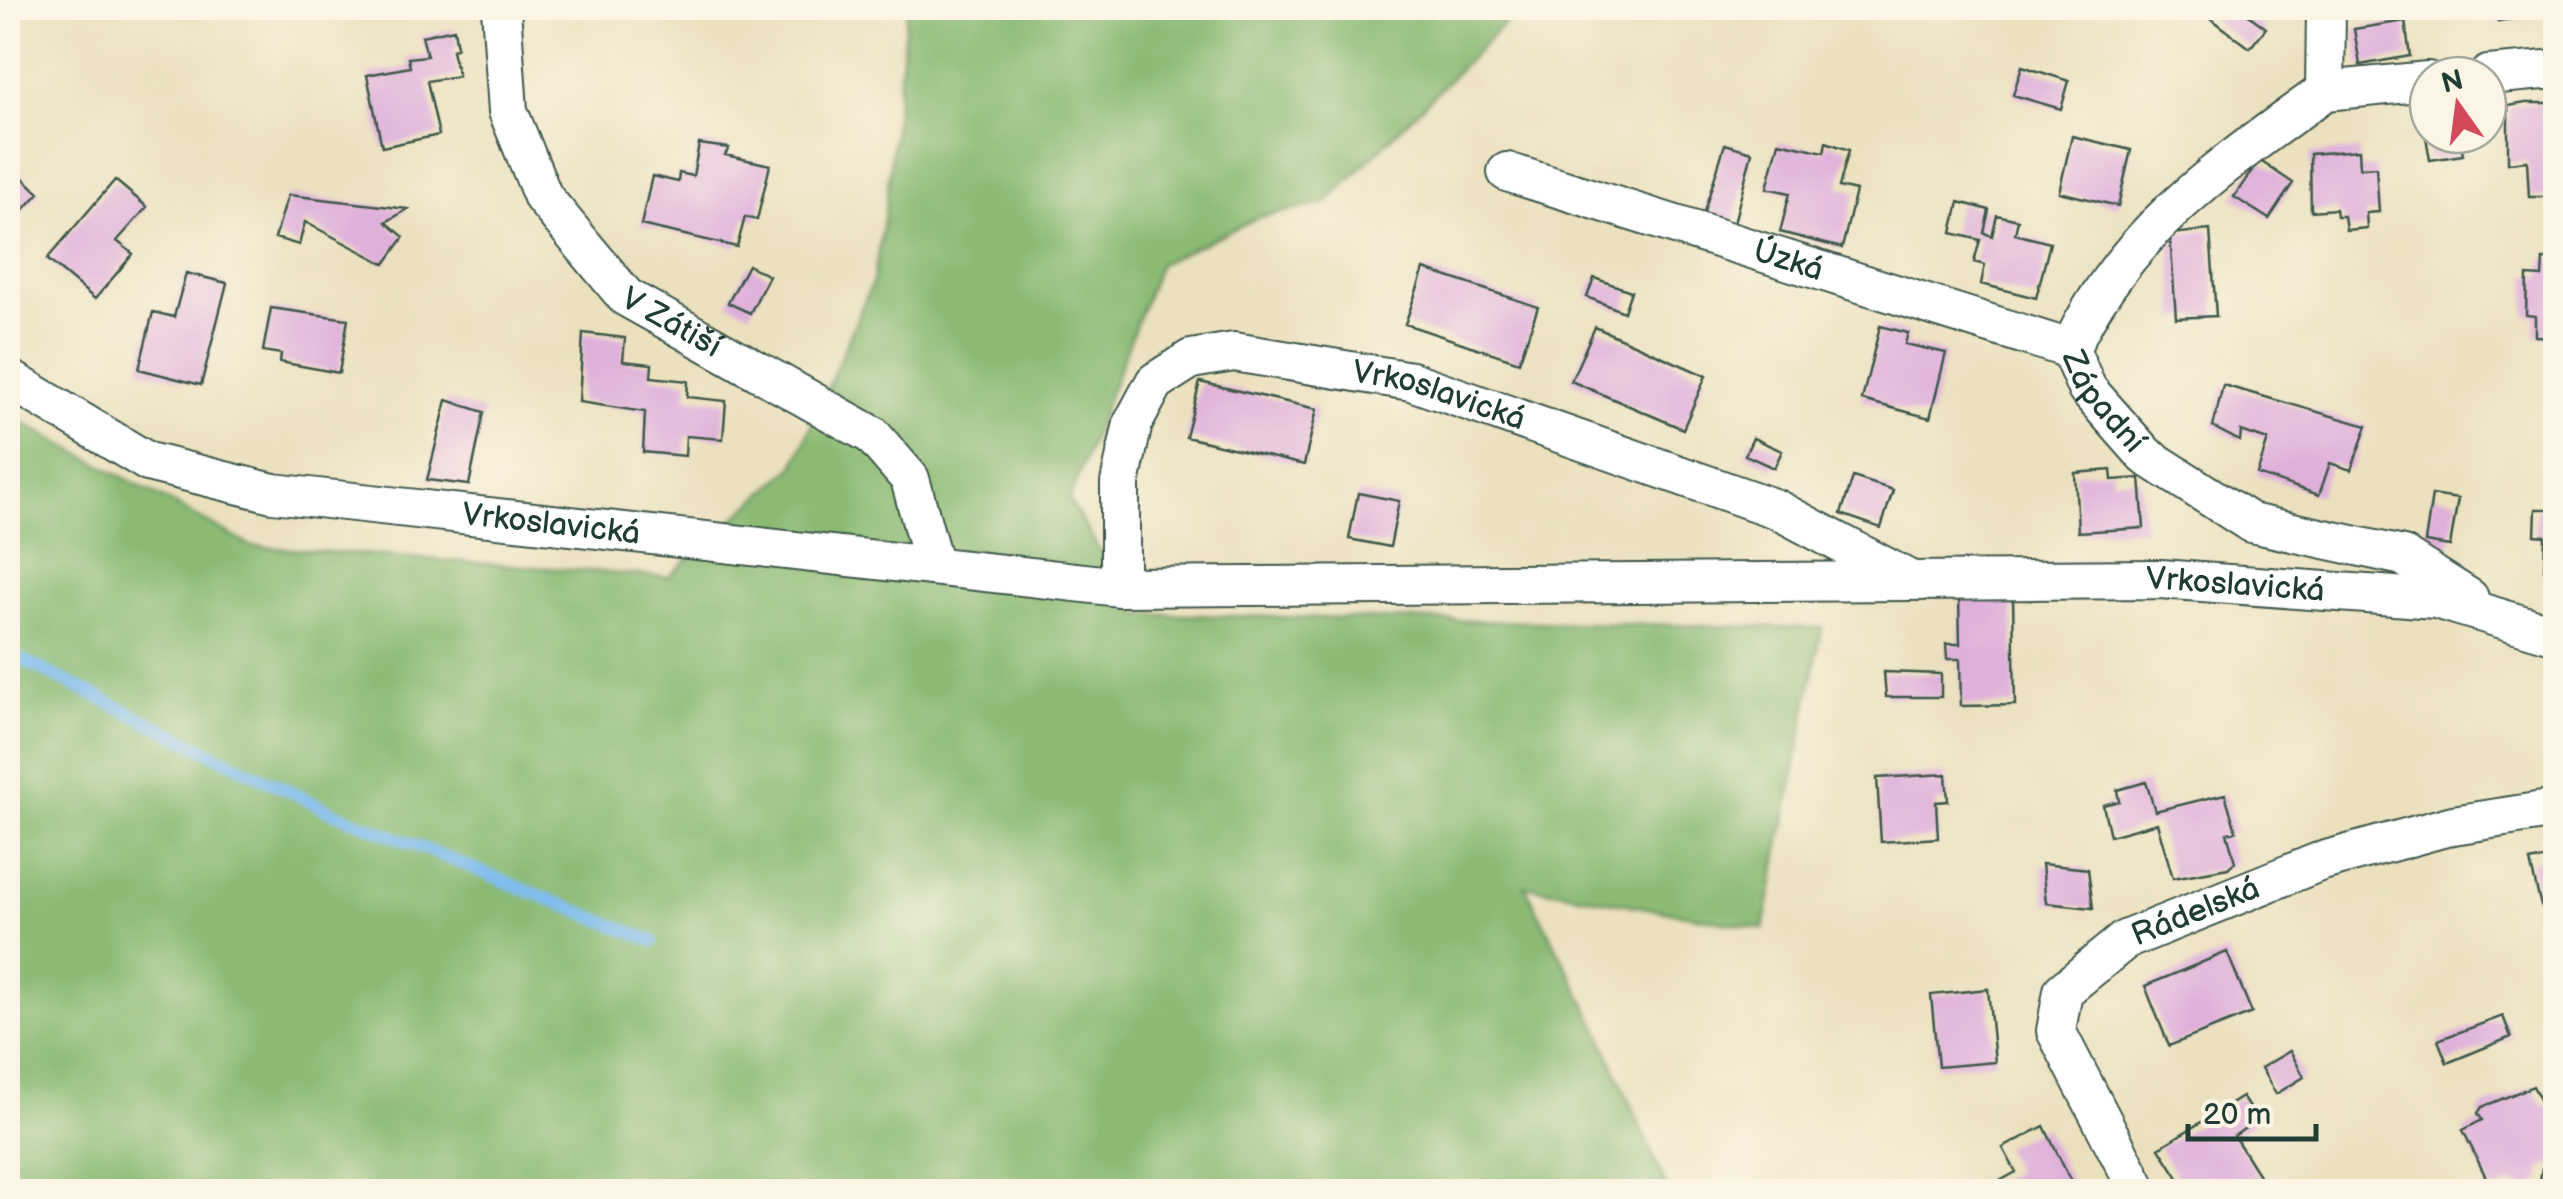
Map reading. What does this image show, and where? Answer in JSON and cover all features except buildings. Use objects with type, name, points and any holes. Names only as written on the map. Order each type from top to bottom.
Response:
[{"type":"street","name":"V Zátiší","points":[[502,8],[508,112],[542,197],[626,297],[872,435],[910,478],[932,564]]},
{"type":"street","points":[[2326,8],[2324,91],[2408,83]]},
{"type":"street","points":[[2508,73],[2556,69]]},
{"type":"street","name":"Západní","points":[[2324,91],[2184,194],[2092,301],[2070,349],[2087,389],[2146,456],[2251,523],[2402,556],[2492,613]]},
{"type":"street","name":"Úzká","points":[[1507,172],[2070,349]]},
{"type":"street","name":"Vrkoslavická","points":[[1120,588],[1120,483],[1133,423],[1155,382],[1191,360],[1234,352],[1412,381],[1776,508],[1910,580]]},
{"type":"street","name":"Vrkoslavická","points":[[8,378],[148,462],[273,493],[1120,588],[1910,580],[2215,582],[2436,599],[2492,613],[2556,636]]},
{"type":"street","name":"Rádelská","points":[[2140,1192],[2056,1031],[2063,990],[2125,940],[2319,862],[2453,825],[2556,809]]},
{"type":"green space","points":[[907,8],[1520,8],[1326,203],[1259,217],[1159,264],[1069,500],[1138,614],[1822,628],[1764,929],[1525,886],[1594,1020],[1668,1191],[8,1191],[8,415],[251,546],[668,577],[794,466],[873,281],[885,213]]},
{"type":"waterway","points":[[8,653],[328,810],[653,941]]}]
